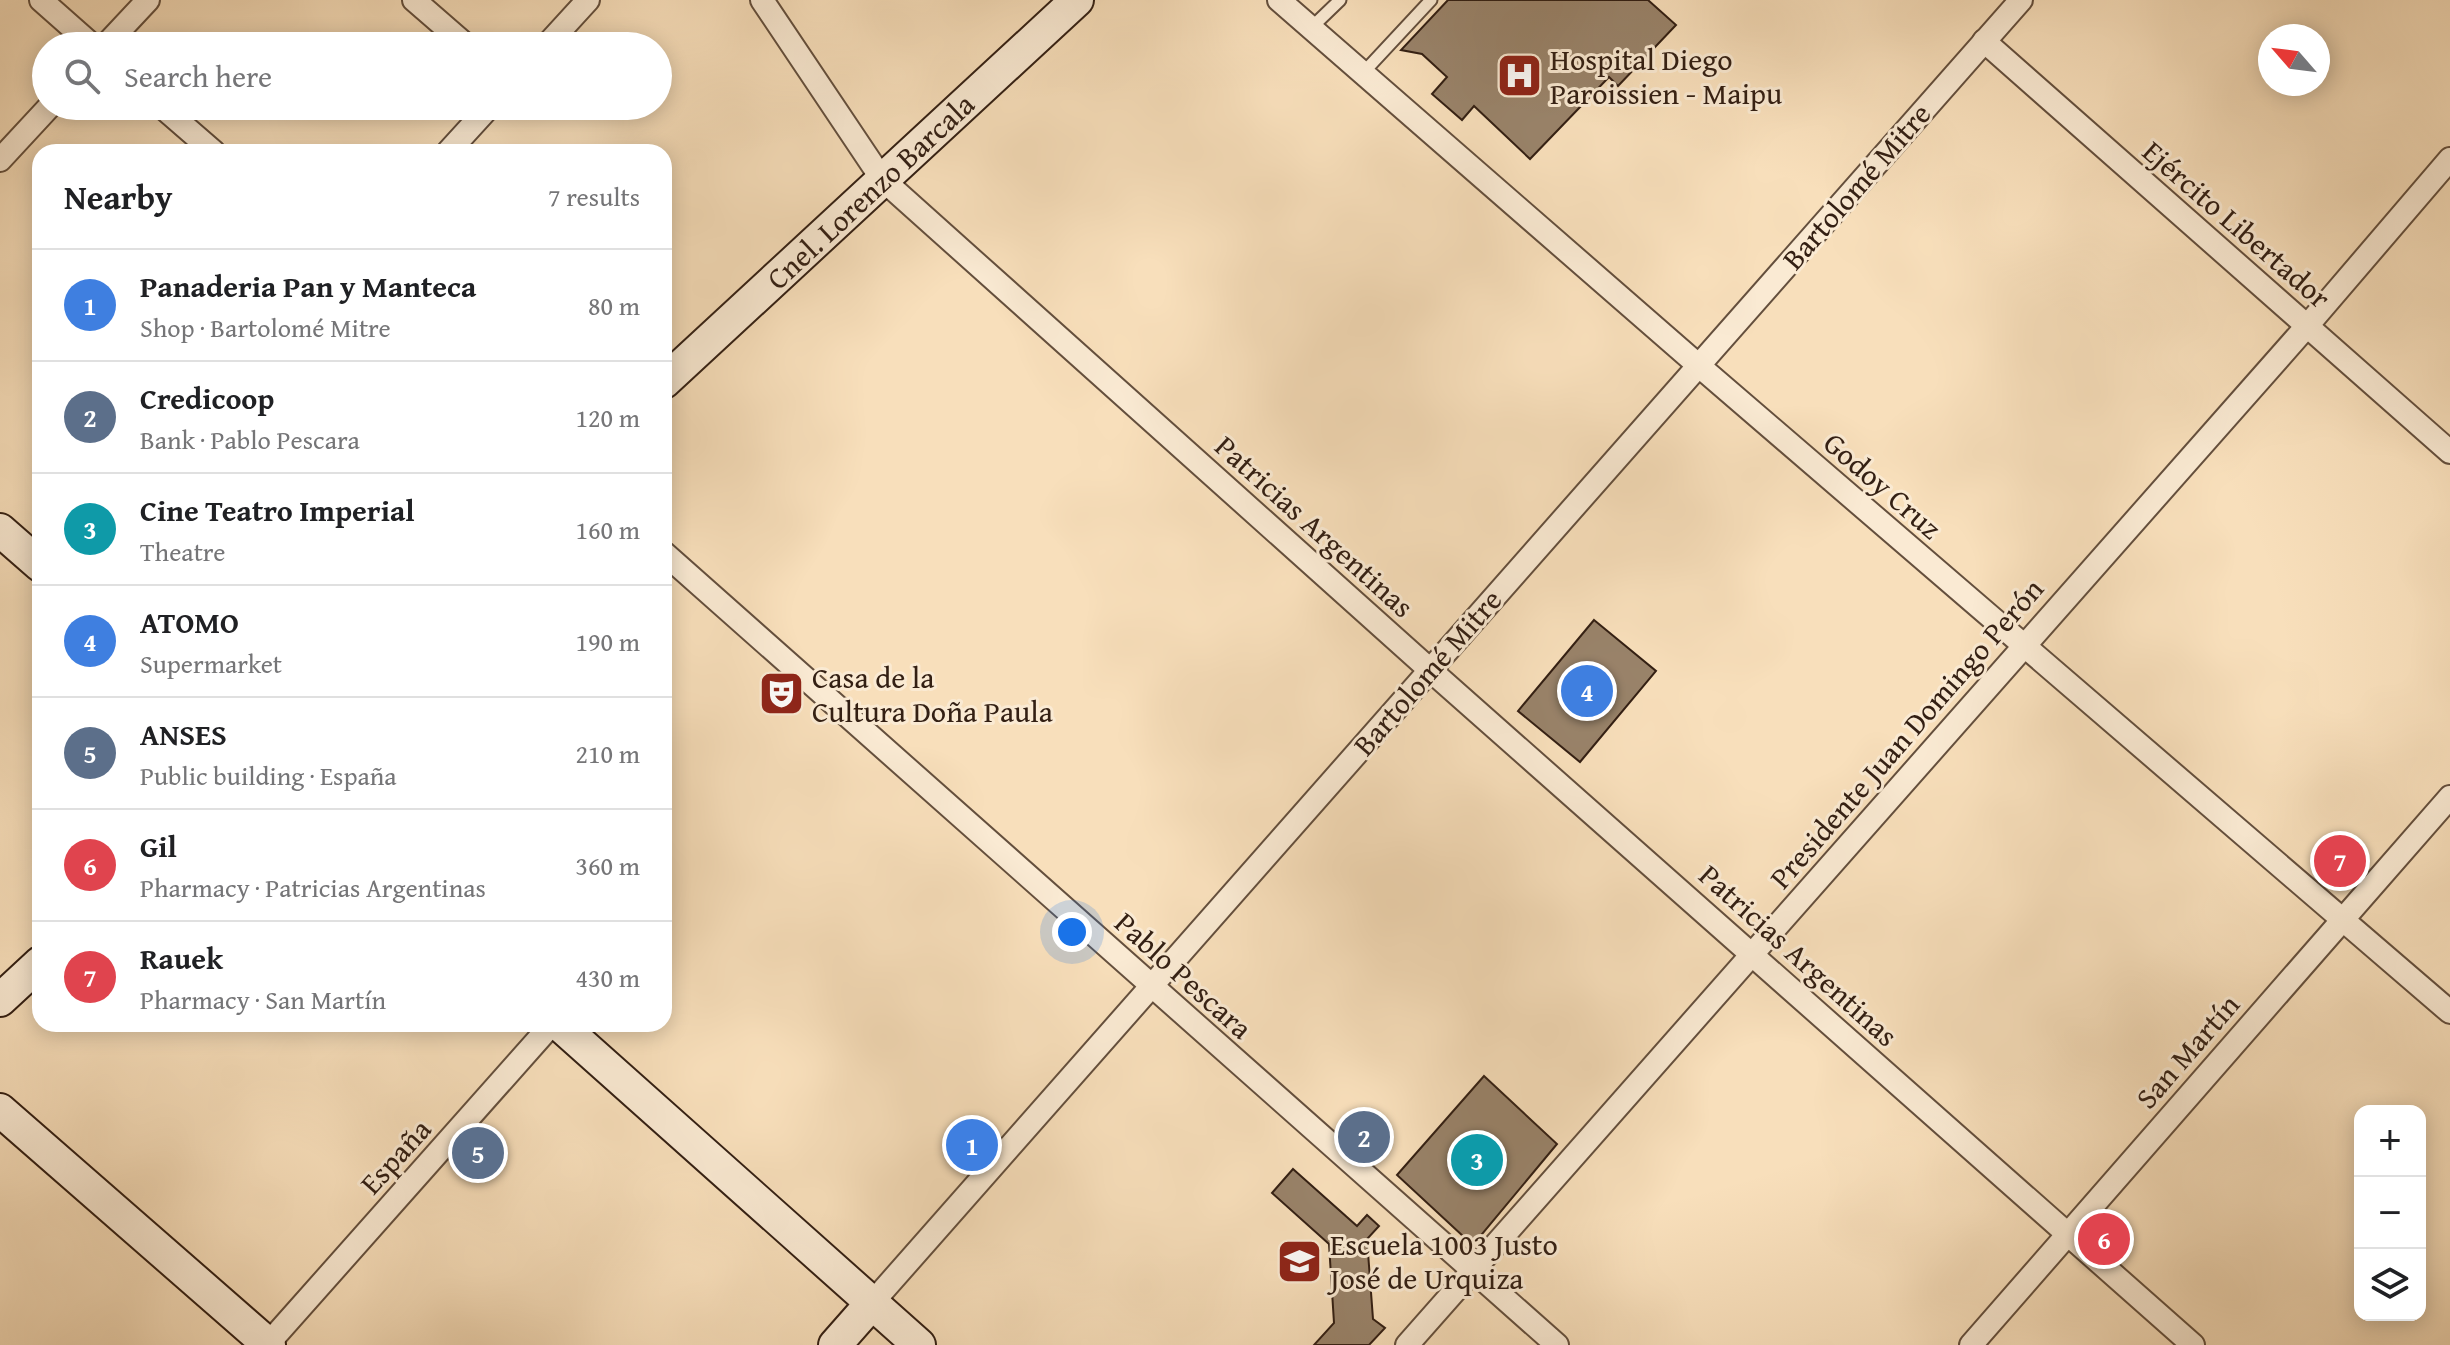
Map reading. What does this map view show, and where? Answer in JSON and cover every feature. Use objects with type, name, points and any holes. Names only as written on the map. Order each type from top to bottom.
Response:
[{"type":"main road","name":"Cnel. Lorenzo Barcala","points":[[672,375],[1077,0]]},
{"type":"main road","points":[[0,530],[32,558]]},
{"type":"main road","points":[[0,1000],[32,970]]},
{"type":"main road","points":[[568,1032],[919,1345]]},
{"type":"main road","points":[[0,1110],[271,1340]]},
{"type":"main road","name":"Bartolomé Mitre","points":[[835,1345],[872,1303]]},
{"type":"street","points":[[41,0],[77,32]]},
{"type":"street","points":[[118,32],[148,0]]},
{"type":"street","points":[[414,0],[451,32]]},
{"type":"street","points":[[559,32],[588,0]]},
{"type":"street","name":"Patricias Argentinas","points":[[762,0],[882,179],[1429,669],[2193,1345]]},
{"type":"street","name":"Godoy Cruz","points":[[1279,0],[2450,1012]]},
{"type":"street","name":"Bartolomé Mitre","points":[[872,1303],[2021,0]]},
{"type":"street","name":"Ejército Libertador","points":[[1984,41],[2450,452]]},
{"type":"street","points":[[0,160],[37,120]]},
{"type":"street","points":[[177,120],[205,144]]},
{"type":"street","points":[[455,144],[477,120]]},
{"type":"street","name":"Presidente Juan Domingo Perón","points":[[1407,1345],[2307,326],[2450,159]]},
{"type":"street","name":"Pablo Pescara","points":[[672,560],[1557,1345]]},
{"type":"street","name":"San Martín","points":[[1971,1345],[2450,797]]},
{"type":"street","name":"España","points":[[271,1340],[545,1032]]},
{"type":"lane","points":[[1311,28],[1340,0]]},
{"type":"lane","points":[[1363,73],[1431,0]]},
{"type":"building","name":"Hospital Diego Paroissien - Maipu","points":[[1448,0],[1648,0],[1676,25],[1618,86],[1609,77],[1530,159],[1474,106],[1462,120],[1432,94],[1447,77],[1422,54],[1401,50]]},
{"type":"building","points":[[1594,620],[1656,671],[1580,762],[1518,711]]},
{"type":"building","points":[[1484,1076],[1557,1144],[1478,1239],[1464,1237],[1397,1175]]},
{"type":"building","points":[[1293,1169],[1357,1226],[1367,1215],[1379,1226],[1367,1239],[1373,1319],[1385,1328],[1369,1345],[1314,1345],[1334,1323],[1329,1244],[1272,1193]]},
{"type":"place","name":"Hospital Diego Paroissien - Maipu","points":[[1519,76]]},
{"type":"place","name":"ATOMO","points":[[1587,691]]},
{"type":"place","name":"Casa de la Cultura Doña Paula","points":[[781,694]]},
{"type":"place","name":"Rauek","points":[[2340,861]]},
{"type":"place","name":"Credicoop","points":[[1364,1137]]},
{"type":"place","name":"Panaderia Pan y Manteca","points":[[972,1145]]},
{"type":"place","name":"ANSES","points":[[478,1153]]},
{"type":"place","name":"Cine Teatro Imperial","points":[[1477,1160]]},
{"type":"place","name":"Gil","points":[[2104,1239]]},
{"type":"place","name":"Escuela 1003 Justo José de Urquiza","points":[[1299,1261]]}]
